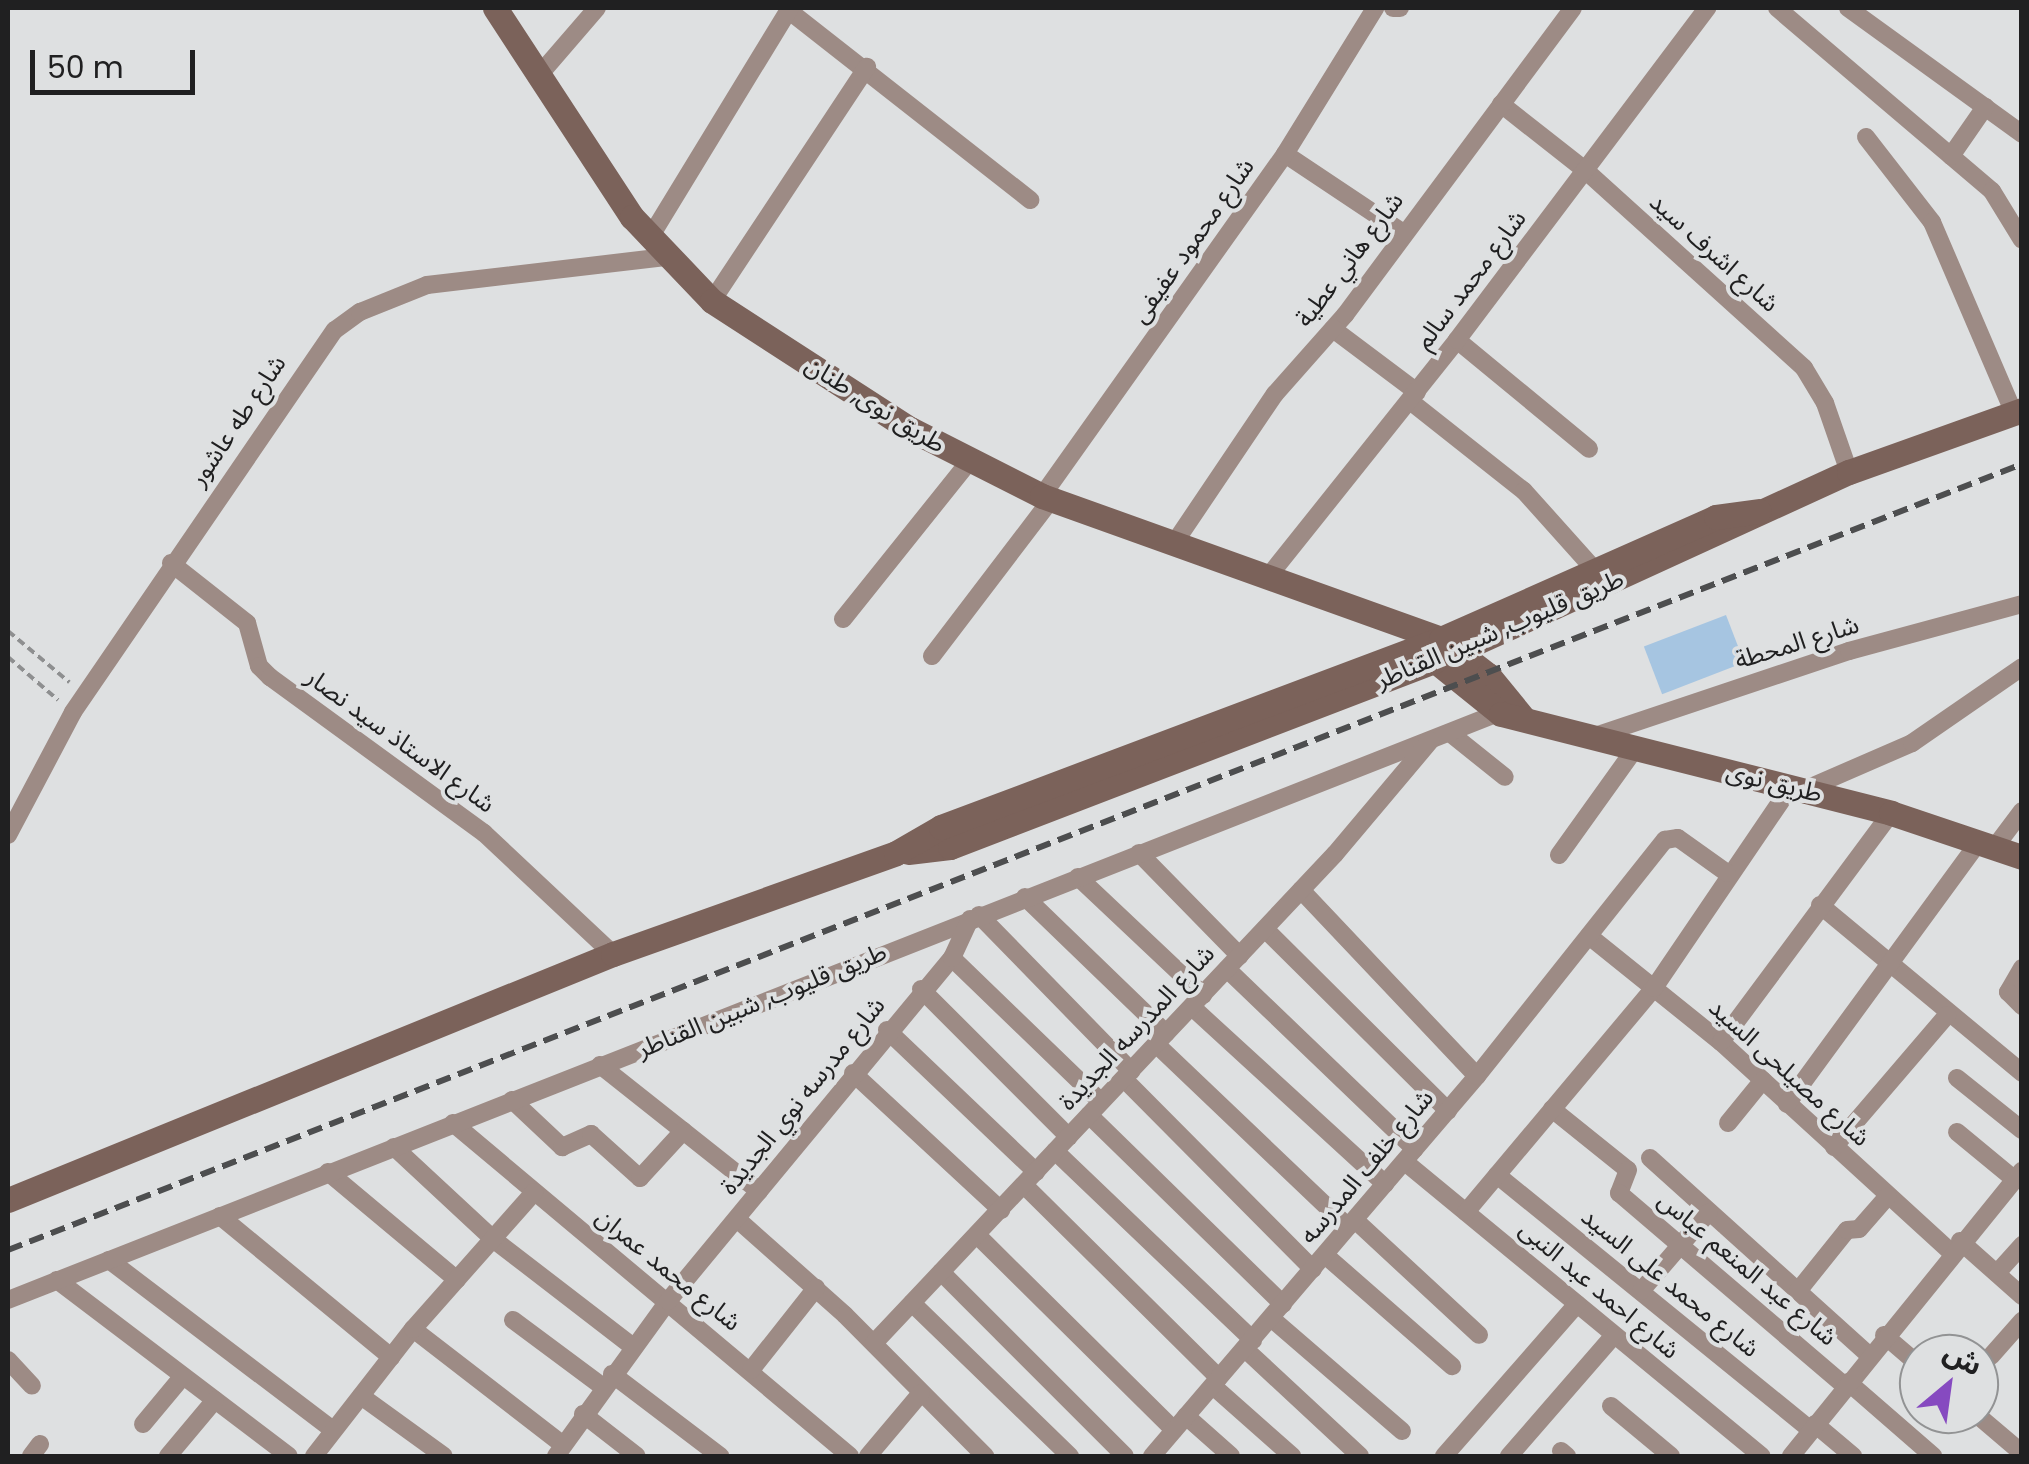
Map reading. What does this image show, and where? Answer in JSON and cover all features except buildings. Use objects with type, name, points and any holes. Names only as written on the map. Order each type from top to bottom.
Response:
[{"type":"main road","name":"طريق نوى, طنان","points":[[494,8],[657,248],[712,301],[969,462],[1046,498],[1389,622],[1439,649]]},
{"type":"main road","name":"طريق قليوب, شبين القناطر","points":[[8,1200],[612,954],[896,853],[950,847],[1716,538],[1760,512],[1849,472],[2018,412]]},
{"type":"main road","name":"طريق قليوب, شبين القناطر","points":[[1439,649],[1595,570],[1716,517],[1760,512]]},
{"type":"main road","name":"طريق نوى","points":[[1439,649],[1514,712],[1589,738],[1891,813],[2022,857]]},
{"type":"street","points":[[540,74],[597,8]]},
{"type":"street","name":"شارع محمود عفيفى","points":[[932,656],[1285,154],[1376,8]]},
{"type":"street","name":"شارع هاني عطية","points":[[1173,545],[1275,394],[1333,330],[1402,232],[1573,8]]},
{"type":"street","name":"شارع محمد سالم","points":[[1268,577],[1414,396],[1706,8]]},
{"type":"street","points":[[1778,8],[1992,190],[2022,240]]},
{"type":"street","points":[[1848,8],[2021,133]]},
{"type":"street","points":[[657,248],[789,9],[867,66],[1030,200]]},
{"type":"street","points":[[712,301],[867,66]]},
{"type":"street","name":"شارع اشرف سيد","points":[[1500,104],[1585,170],[1804,368],[1825,402],[1849,472]]},
{"type":"street","points":[[1951,156],[1985,108]]},
{"type":"street","points":[[1866,137],[1910,185],[1932,222],[2018,412]]},
{"type":"street","points":[[1285,154],[1402,232]]},
{"type":"street","name":"شارع طه عاشور","points":[[8,835],[72,712],[315,352],[360,312],[462,278],[657,248]]},
{"type":"street","points":[[1333,330],[1524,491],[1595,570]]},
{"type":"street","points":[[1457,340],[1589,449]]},
{"type":"street","points":[[843,619],[969,462]]},
{"type":"street","name":"شارع الاستاذ سيد نصار","points":[[171,563],[247,623],[259,666],[270,678],[484,834],[612,954]]},
{"type":"street","name":"شارع المحطة","points":[[1589,738],[1849,651],[2022,604]]},
{"type":"street","points":[[1466,1212],[1654,988],[1731,884],[1727,873],[1796,789],[1898,751],[2022,667]]},
{"type":"street","name":"طريق قليوب, شبين القناطر","points":[[8,1300],[974,917],[1514,712]]},
{"type":"street","points":[[1450,734],[1505,777]]},
{"type":"street","name":"شارع المدرسه الجديدة","points":[[874,1344],[1302,890],[1431,741]]},
{"type":"street","points":[[1560,855],[1635,749]]},
{"type":"street","points":[[1787,1104],[1987,845],[2022,811]]},
{"type":"street","points":[[1721,1042],[1891,813]]},
{"type":"street","name":"شارع خلف المدرسه","points":[[1152,1456],[1478,1076],[1665,840],[1678,838],[1727,873]]},
{"type":"street","name":"شارع احمد عبد النبى","points":[[1139,853],[1233,962],[1466,1212],[1762,1456]]},
{"type":"street","points":[[1078,877],[1197,1001],[1385,1184]]},
{"type":"street","points":[[1302,890],[1478,1076]]},
{"type":"street","points":[[1026,897],[1161,1039],[1351,1224],[1479,1335]]},
{"type":"street","points":[[1820,906],[1891,970],[2022,1073]]},
{"type":"street","points":[[974,917],[1127,1075],[1319,1262],[1452,1366]]},
{"type":"street","name":"شارع مدرسه نوي الجديدة","points":[[559,1451],[607,1380],[668,1302],[887,1030],[952,958],[974,917]]},
{"type":"street","points":[[1265,928],[1448,1111]]},
{"type":"street","name":"شارع مصيلحى السيد","points":[[1589,936],[1721,1042],[1887,1197],[1997,1273],[2022,1296]]},
{"type":"street","points":[[952,958],[1277,1311],[1402,1430]]},
{"type":"street","points":[[2016,975],[2008,992],[2022,1006]]},
{"type":"street","points":[[921,989],[1068,1137]]},
{"type":"street","points":[[1834,1147],[1947,1015]]},
{"type":"street","points":[[887,1030],[1216,1382],[1292,1456]]},
{"type":"street","points":[[600,1065],[759,1191]]},
{"type":"street","points":[[853,1072],[1000,1210]]},
{"type":"street","points":[[1957,1078],[2022,1130]]},
{"type":"street","points":[[1728,1123],[1762,1080]]},
{"type":"street","points":[[512,1100],[562,1147],[591,1134],[640,1178],[684,1131]]},
{"type":"street","name":"شارع عبد المنعم عباس","points":[[1552,1109],[1628,1170],[1619,1193],[1932,1456]]},
{"type":"street","name":"شارع محمد عمران","points":[[453,1123],[850,1456]]},
{"type":"street","points":[[1791,1456],[1955,1246],[2018,1175],[1957,1132]]},
{"type":"street","points":[[394,1147],[493,1239],[633,1346]]},
{"type":"street","points":[[1055,1152],[1360,1456]]},
{"type":"street","points":[[1650,1158],[1869,1355]]},
{"type":"street","points":[[328,1172],[457,1280]]},
{"type":"street","name":"شارع محمد على السيد","points":[[1497,1175],[1853,1456]]},
{"type":"street","points":[[314,1456],[413,1330],[534,1192]]},
{"type":"street","points":[[1798,1291],[1847,1230],[1860,1229],[1887,1197]]},
{"type":"street","points":[[1641,1291],[1709,1212]]},
{"type":"street","points":[[220,1216],[391,1357]]},
{"type":"street","points":[[737,1219],[816,1288],[985,1456]]},
{"type":"street","points":[[976,1234],[1180,1423],[1231,1456]]},
{"type":"street","points":[[1997,1273],[2022,1245]]},
{"type":"street","points":[[109,1260],[333,1430]]},
{"type":"street","points":[[941,1272],[1126,1456]]},
{"type":"street","points":[[56,1280],[289,1456]]},
{"type":"street","points":[[750,1370],[816,1288]]},
{"type":"street","points":[[912,1303],[1070,1456]]},
{"type":"street","points":[[1444,1456],[1577,1304]]},
{"type":"street","points":[[513,1320],[714,1455]]},
{"type":"street","points":[[1999,1347],[2022,1321]]},
{"type":"street","points":[[413,1330],[559,1451]]},
{"type":"street","points":[[1510,1456],[1614,1335]]},
{"type":"street","points":[[1884,1335],[1899,1348]]},
{"type":"street","points":[[8,1360],[32,1386]]},
{"type":"street","points":[[142,1424],[183,1376]]},
{"type":"street","points":[[868,1456],[921,1393]]},
{"type":"street","points":[[361,1396],[444,1456]]},
{"type":"street","points":[[176,1454],[215,1400]]},
{"type":"street","points":[[1611,1406],[1671,1456]]},
{"type":"street","points":[[583,1414],[637,1456]]},
{"type":"street","points":[[1999,1433],[2022,1452]]},
{"type":"path","points":[[8,631],[84,695]]},
{"type":"path","points":[[8,656],[72,712]]},
{"type":"railway","points":[[8,1250],[2022,464]]}]
